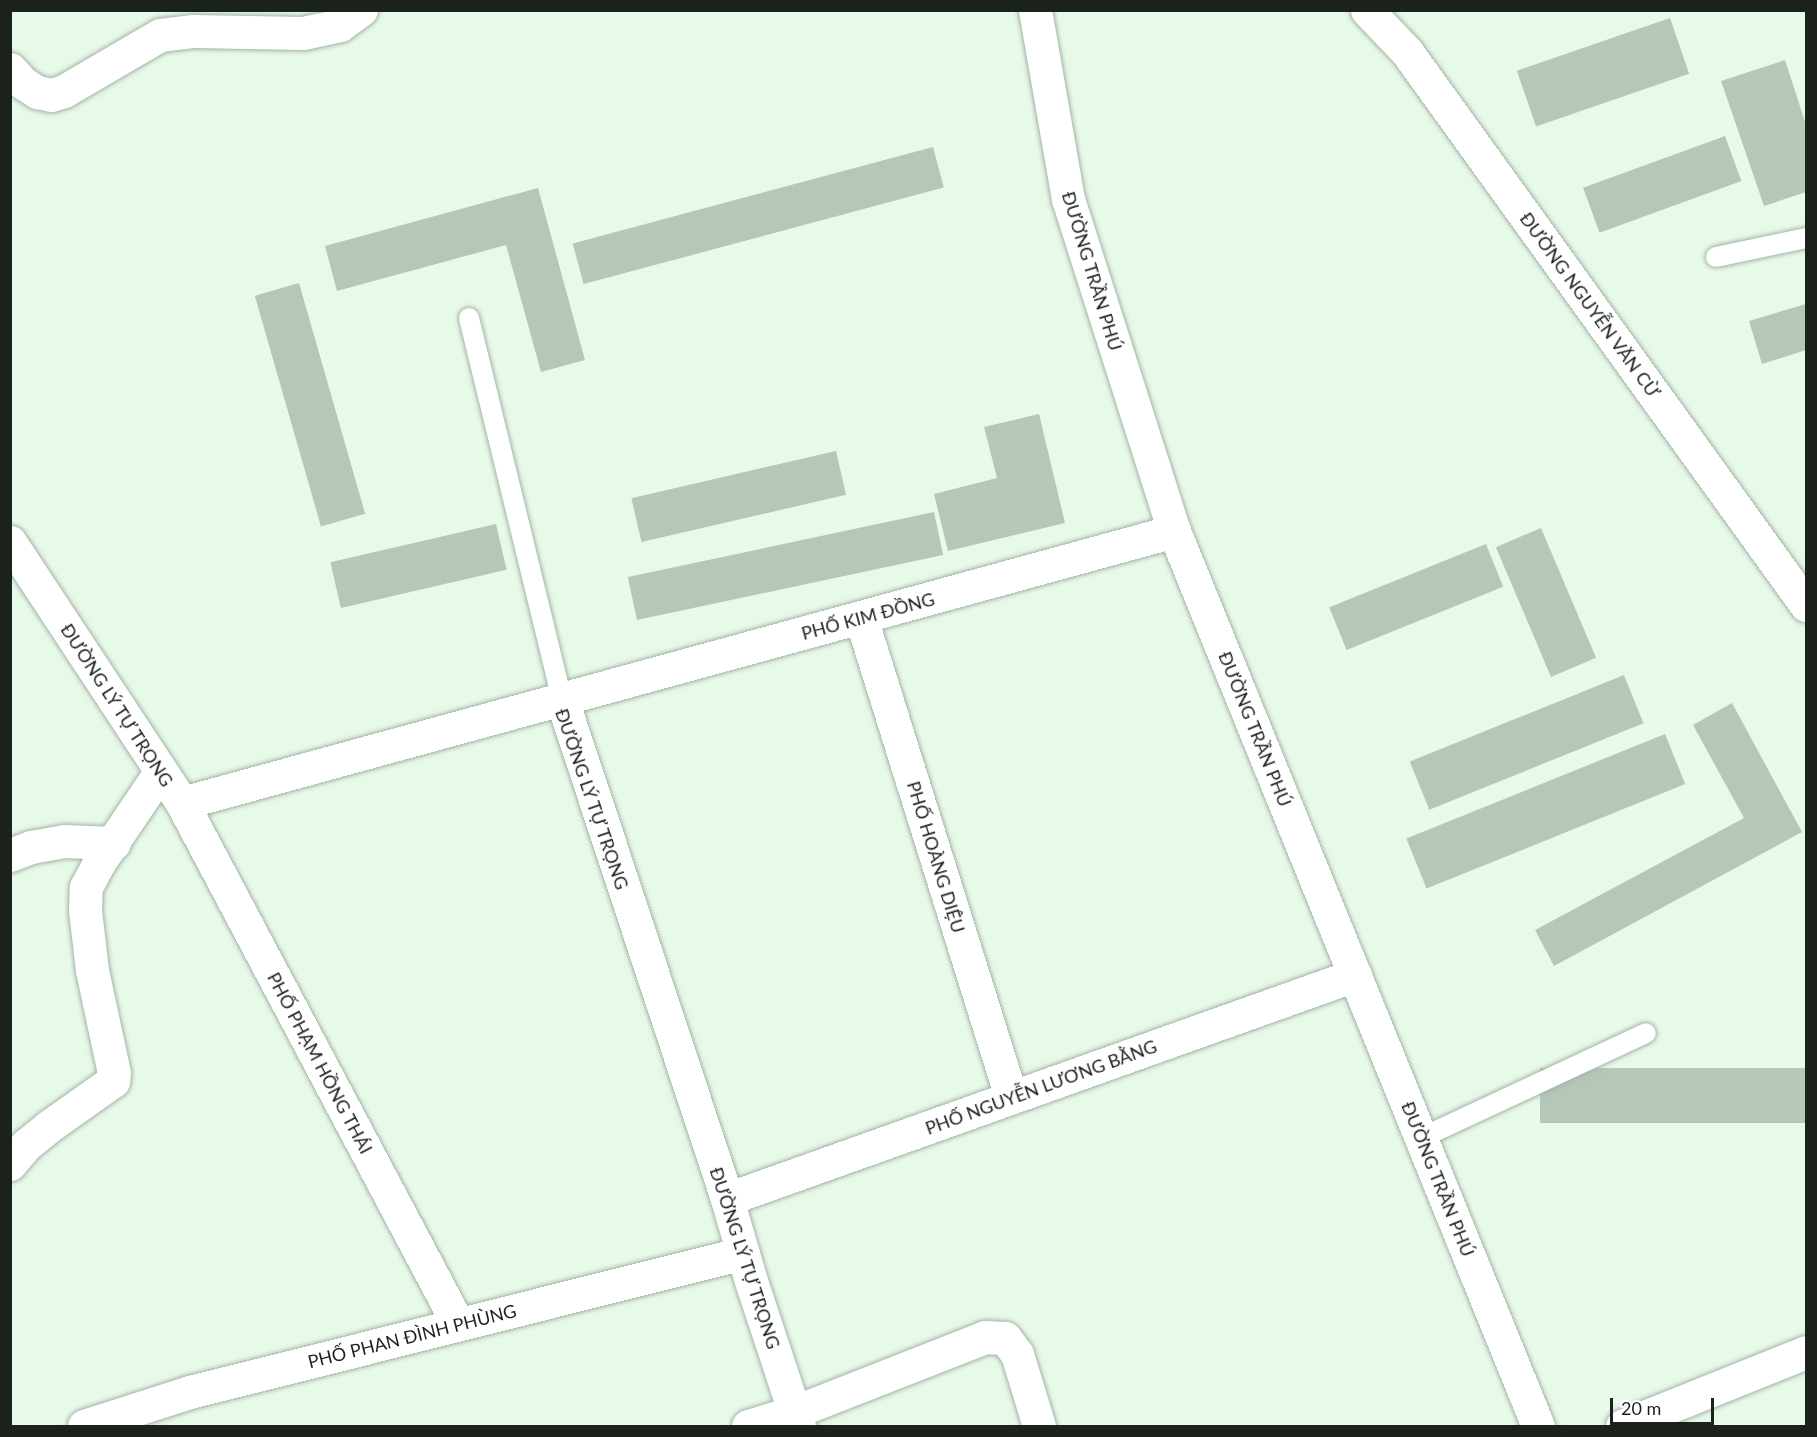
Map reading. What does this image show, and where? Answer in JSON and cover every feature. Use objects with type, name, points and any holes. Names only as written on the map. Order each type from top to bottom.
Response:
[{"type":"street","points":[[10,69],[30,88],[51,95],[64,91],[160,35],[194,31],[303,33],[340,25],[361,10]]},
{"type":"street","name":"ĐƯỜNG TRẦN PHÚ","points":[[1035,10],[1068,199],[1174,531],[1538,1426]]},
{"type":"street","name":"ĐƯỜNG NGUYỄN VĂN CỪ","points":[[1367,10],[1407,52],[1803,594]]},
{"type":"street","name":"PHỐ KIM ĐỒNG","points":[[562,700],[1174,531]]},
{"type":"street","name":"ĐƯỜNG LÝ TỰ TRỌNG","points":[[10,542],[182,802],[562,700],[727,1199],[797,1419]]},
{"type":"street","name":"PHỐ HOÀNG DIỆU","points":[[861,618],[1011,1097]]},
{"type":"street","points":[[10,1164],[26,1145],[48,1127],[113,1081],[114,1073],[92,970],[86,887],[98,864],[161,771]]},
{"type":"street","name":"PHỐ PHẠM HỒNG THÁI","points":[[182,802],[458,1324]]},
{"type":"street","points":[[10,855],[31,847],[64,841],[114,843]]},
{"type":"street","name":"PHỐ NGUYỄN LƯƠNG BẰNG","points":[[727,1199],[1355,975]]},
{"type":"street","name":"PHỐ PHAN ĐÌNH PHÙNG","points":[[84,1426],[190,1392],[743,1253]]},
{"type":"street","points":[[748,1426],[797,1419],[985,1337],[1005,1338],[1017,1354],[1039,1426]]},
{"type":"street","points":[[1622,1426],[1806,1352]]},
{"type":"lane","points":[[1716,257],[1806,238]]},
{"type":"lane","points":[[469,318],[562,700]]},
{"type":"lane","points":[[1421,1138],[1646,1033]]},
{"type":"building","points":[[1670,18],[1689,74],[1536,127],[1517,71]]},
{"type":"building","points":[[1785,60],[1806,125],[1806,192],[1764,206],[1721,81]]},
{"type":"building","points":[[1725,136],[1741,181],[1600,233],[1583,188]]},
{"type":"building","points":[[933,147],[944,188],[584,284],[573,244]]},
{"type":"building","points":[[538,188],[585,360],[541,372],[506,245],[337,291],[325,246]]},
{"type":"building","points":[[299,283],[365,514],[321,526],[255,296]]},
{"type":"building","points":[[1806,304],[1806,350],[1762,364],[1749,321]]},
{"type":"building","points":[[1039,414],[1065,523],[948,551],[934,494],[997,478],[984,427]]},
{"type":"building","points":[[836,451],[846,495],[642,542],[631,498]]},
{"type":"building","points":[[934,512],[943,555],[637,620],[628,577]]},
{"type":"building","points":[[496,524],[507,570],[341,608],[330,562]]},
{"type":"building","points":[[1541,528],[1596,658],[1551,677],[1496,547]]},
{"type":"building","points":[[1486,544],[1503,587],[1347,650],[1329,607]]},
{"type":"building","points":[[1624,675],[1643,723],[1429,810],[1410,762]]},
{"type":"building","points":[[1732,703],[1802,832],[1554,966],[1535,930],[1744,818],[1693,725]]},
{"type":"building","points":[[1665,734],[1685,784],[1427,889],[1406,839]]},
{"type":"building","points":[[1540,1068],[1806,1068],[1806,1123],[1540,1123]]}]
